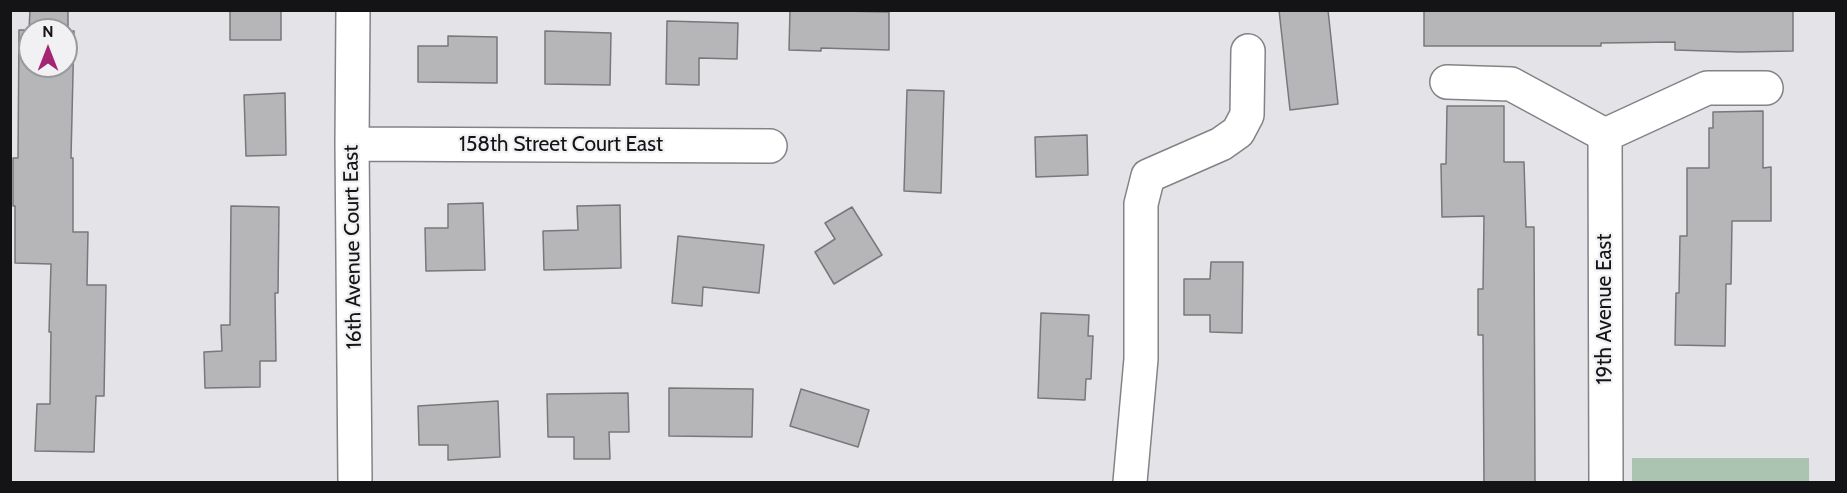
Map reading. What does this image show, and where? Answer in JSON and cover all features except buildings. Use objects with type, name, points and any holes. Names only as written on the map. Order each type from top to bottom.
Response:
[{"type":"street","name":"16th Avenue Court East","points":[[353,10],[355,483]]},
{"type":"street","points":[[1130,483],[1141,359],[1141,204],[1148,176],[1221,144],[1238,132],[1247,115],[1248,51]]},
{"type":"street","points":[[1447,82],[1511,84],[1605,135],[1707,88],[1766,88]]},
{"type":"street","name":"19th Avenue East","points":[[1605,135],[1606,483]]},
{"type":"street","name":"158th Street Court East","points":[[352,144],[770,146]]},
{"type":"green space","points":[[1632,458],[1809,458],[1809,482],[1632,482]]}]
